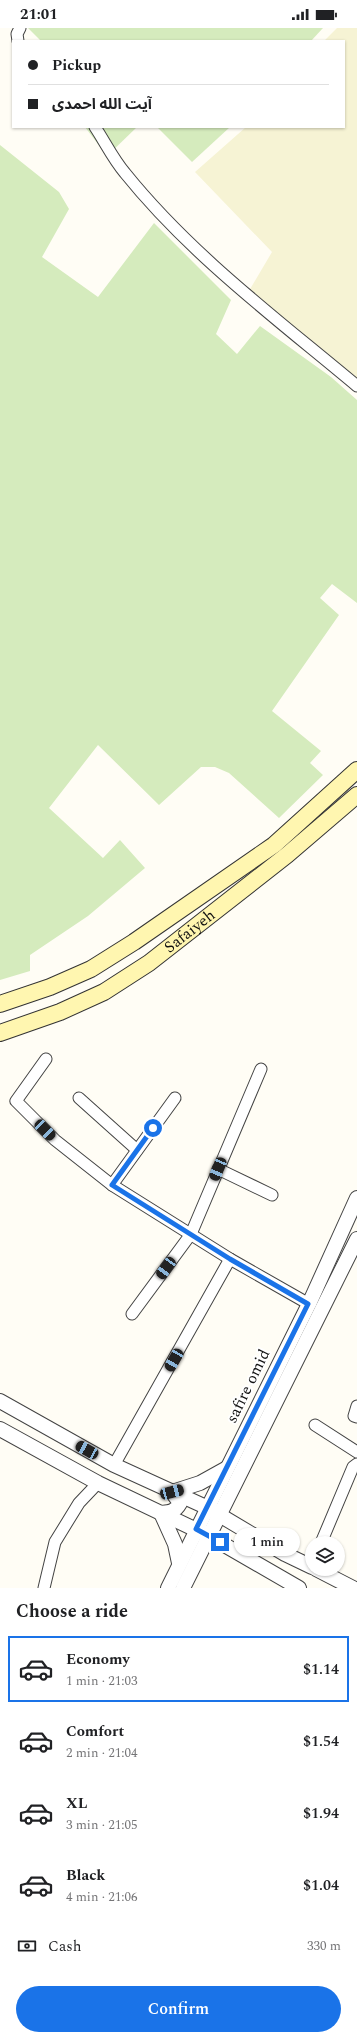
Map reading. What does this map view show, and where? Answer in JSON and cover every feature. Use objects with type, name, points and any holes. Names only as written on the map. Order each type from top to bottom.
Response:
[{"type":"main road","name":"Safaiyeh","points":[[0,1004],[50,987],[91,969],[134,942],[274,845],[357,770]]},
{"type":"main road","name":"Safaiyeh","points":[[0,1033],[60,1012],[104,992],[149,963],[287,855],[357,795]]},
{"type":"street","points":[[18,40],[17,34],[20,28]]},
{"type":"street","points":[[96,128],[123,172],[155,209],[227,278],[357,386]]},
{"type":"street","points":[[46,1059],[16,1101],[55,1140],[112,1185],[230,1259],[308,1304]]},
{"type":"street","points":[[132,1314],[191,1234],[261,1069]]},
{"type":"street","points":[[79,1098],[137,1150]]},
{"type":"street","points":[[112,1185],[175,1098]]},
{"type":"street","points":[[218,1169],[272,1195]]},
{"type":"street","name":"safire omid","points":[[168,1588],[206,1507],[308,1304],[357,1198]]},
{"type":"street","name":"safire omid","points":[[183,1588],[244,1466],[353,1257],[357,1239]]},
{"type":"street","points":[[114,1465],[230,1259]]},
{"type":"street","points":[[0,1401],[114,1465],[206,1507],[285,1554],[305,1563]]},
{"type":"street","points":[[357,1406],[354,1416],[357,1417]]},
{"type":"street","points":[[316,1425],[357,1452]]},
{"type":"street","points":[[0,1429],[98,1483],[196,1529],[299,1588]]},
{"type":"street","points":[[172,1492],[200,1483],[229,1463],[244,1466]]},
{"type":"street","points":[[324,1536],[353,1467],[357,1464]]},
{"type":"street","points":[[44,1588],[55,1542],[79,1503],[98,1483]]},
{"type":"street","points":[[161,1513],[170,1512],[177,1509],[180,1503],[172,1492]]},
{"type":"street","points":[[161,1513],[173,1539],[179,1563]]},
{"type":"street","points":[[278,1576],[272,1571],[272,1562],[276,1556],[285,1554]]},
{"type":"street","points":[[331,1576],[354,1588]]},
{"type":"shaded area","points":[[337,28],[357,28],[357,381],[246,296],[272,252],[195,172],[245,128],[345,128],[345,40],[325,40]]},
{"type":"green space","points":[[28,28],[323,28],[312,40],[40,40]]},
{"type":"green space","points":[[86,128],[136,128],[107,156]]},
{"type":"green space","points":[[158,128],[229,128],[192,162]]},
{"type":"green space","points":[[0,145],[59,192],[69,209],[42,257],[98,297],[154,223],[231,300],[216,334],[237,354],[260,326],[331,377],[357,400],[357,603],[332,584],[320,598],[339,615],[272,711],[321,751],[310,763],[323,775],[279,818],[229,773],[215,767],[201,767],[159,805],[98,745],[49,808],[103,858],[120,840],[145,868],[88,916],[30,955],[30,971],[0,980]]},
{"type":"route","points":[[153,1128],[112,1185],[230,1259],[308,1304],[196,1529],[220,1542]]}]
